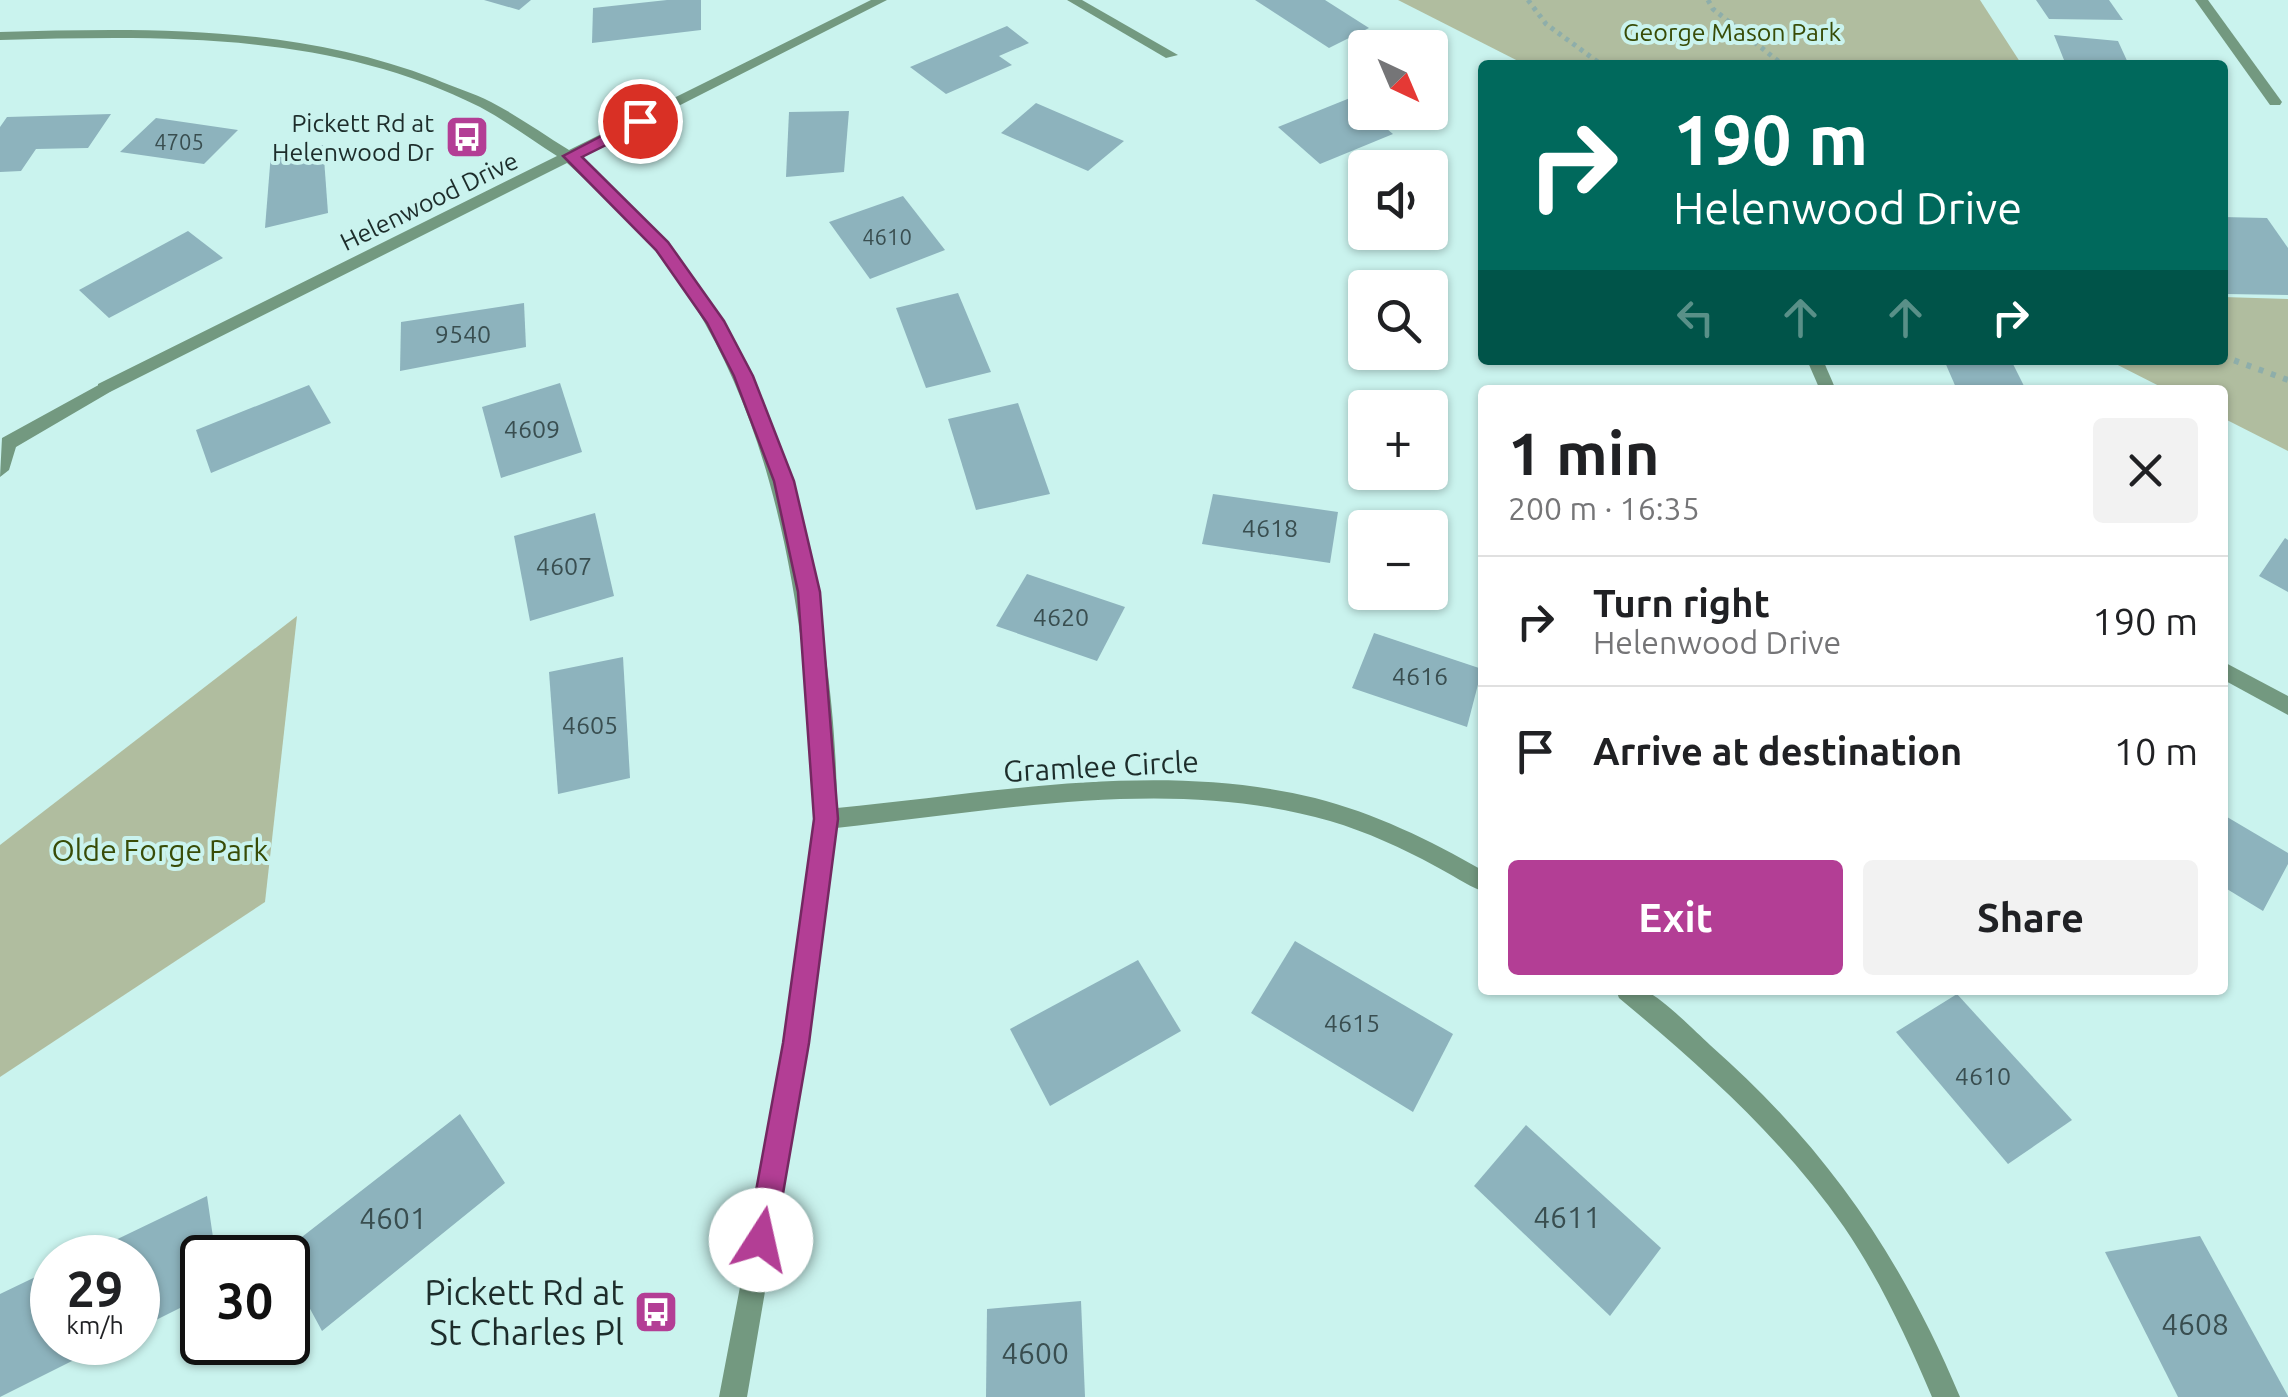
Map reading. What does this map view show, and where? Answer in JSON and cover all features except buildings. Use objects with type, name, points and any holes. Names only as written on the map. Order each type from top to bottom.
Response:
[{"type":"street","name":"Helenwood Drive","points":[[0,470],[8,443],[104,388],[881,0]]},
{"type":"street","points":[[1073,0],[1171,55]]},
{"type":"street","points":[[2201,0],[2275,102]]},
{"type":"street","points":[[0,36],[144,32],[300,45],[380,63],[452,88],[516,119],[571,156],[662,246],[715,321],[743,376],[784,481],[809,592],[826,819],[796,1043],[733,1397]]},
{"type":"street","points":[[2228,672],[2288,706]]},
{"type":"street","name":"Gramlee Circle","points":[[826,819],[1160,790],[1236,794],[1313,807],[1390,834],[1478,879]]},
{"type":"street","points":[[1634,995],[1697,1045],[1780,1124],[1856,1218],[1915,1318],[1946,1397]]},
{"type":"path","points":[[1528,0],[1546,24],[1595,60]]},
{"type":"path","points":[[1708,0],[1712,9],[1777,60]]},
{"type":"path","points":[[2228,358],[2288,380]]},
{"type":"green space","name":"George Mason Park","points":[[1398,0],[1980,0],[2019,60],[1516,60]]},
{"type":"green space","points":[[2228,297],[2288,299],[2288,451],[2228,421],[2228,385],[2157,385],[2118,365],[2228,365]]},
{"type":"green space","name":"Olde Forge Park","points":[[297,616],[265,902],[0,1077],[0,845]]},
{"type":"place","name":"Pickett Rd at Helenwood Dr","points":[[467,137]]},
{"type":"place","name":"Pickett Rd at St Charles Pl","points":[[656,1312]]},
{"type":"route","points":[[640,121],[571,156],[623,202],[662,246],[715,321],[743,376],[784,481],[809,592],[826,819],[796,1043],[761,1240]]}]
